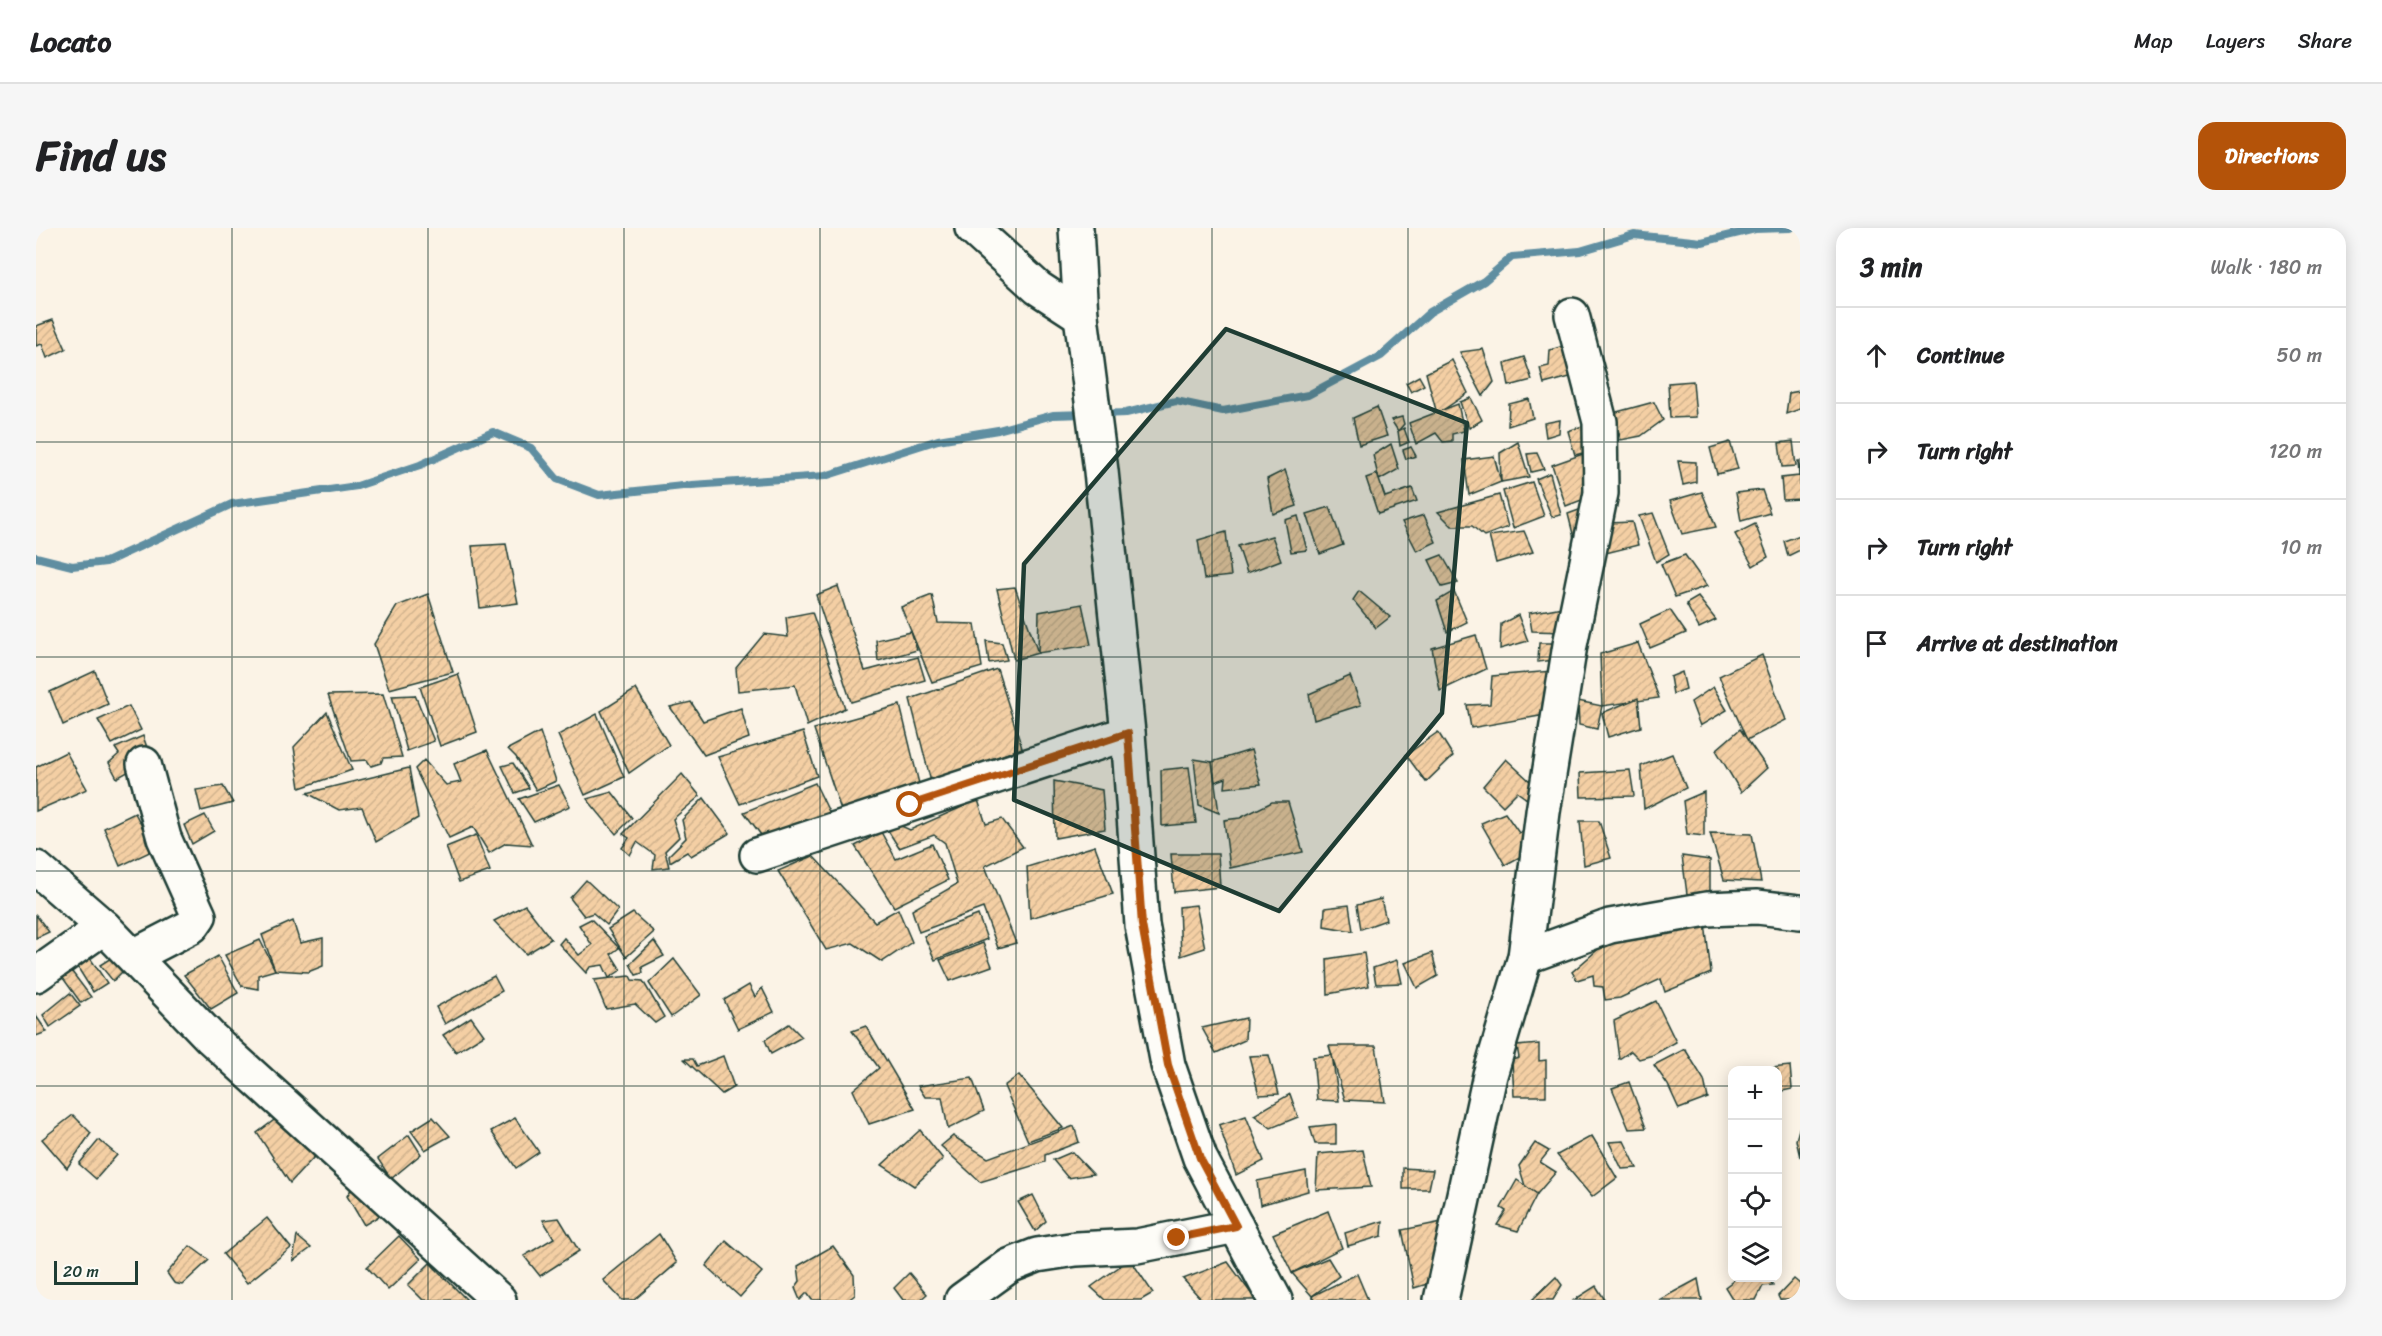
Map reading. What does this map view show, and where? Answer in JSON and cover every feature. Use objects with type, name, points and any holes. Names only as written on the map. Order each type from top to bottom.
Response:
[{"type":"street","points":[[972,228],[1038,288],[1081,316]]},
{"type":"street","points":[[1076,228],[1081,316],[1101,471],[1128,733],[1142,925],[1168,1065],[1200,1158],[1275,1300]]},
{"type":"street","points":[[1441,1300],[1490,1075],[1525,957],[1543,812],[1570,645],[1601,493],[1600,422],[1572,315]]},
{"type":"street","points":[[757,855],[1128,733]]},
{"type":"street","points":[[134,957],[192,926],[199,916],[164,838],[144,764]]},
{"type":"street","points":[[36,868],[104,927],[211,1038],[499,1300]]},
{"type":"street","points":[[1525,957],[1610,926],[1707,909],[1757,907],[1800,912]]},
{"type":"street","points":[[36,975],[104,927]]},
{"type":"street","points":[[962,1300],[1009,1266],[1037,1255],[1076,1249],[1137,1246],[1236,1226]]},
{"type":"highlighted area","points":[[1226,329],[1467,423],[1442,713],[1279,911],[1014,800],[1024,564]]},
{"type":"building","points":[[53,320],[66,349],[47,358],[42,344],[36,346],[36,326]]},
{"type":"building","points":[[1576,342],[1581,374],[1544,384],[1540,368],[1549,366],[1550,350]]},
{"type":"building","points":[[1483,349],[1494,382],[1483,396],[1460,352]]},
{"type":"building","points":[[1524,357],[1532,380],[1509,386],[1505,363]]},
{"type":"building","points":[[1452,360],[1468,393],[1437,414],[1426,373]]},
{"type":"building","points":[[1419,376],[1424,385],[1411,392],[1406,383]]},
{"type":"building","points":[[1693,381],[1696,417],[1670,418],[1668,383]]},
{"type":"building","points":[[1800,391],[1800,409],[1786,414],[1789,393]]},
{"type":"building","points":[[1471,398],[1482,420],[1469,428],[1460,402]]},
{"type":"building","points":[[1529,399],[1533,418],[1508,426],[1509,404]]},
{"type":"building","points":[[1654,402],[1663,420],[1641,436],[1621,440],[1613,413]]},
{"type":"building","points":[[1458,404],[1464,431],[1452,434],[1452,441],[1443,442],[1436,433],[1416,444],[1409,423]]},
{"type":"building","points":[[1377,407],[1387,436],[1359,445],[1353,418]]},
{"type":"building","points":[[1402,417],[1404,424],[1398,431],[1391,420]]},
{"type":"building","points":[[1560,420],[1559,433],[1546,437],[1544,423]]},
{"type":"building","points":[[1591,423],[1594,450],[1575,455],[1568,431]]},
{"type":"building","points":[[1404,428],[1409,442],[1400,446],[1398,431]]},
{"type":"building","points":[[1793,441],[1796,466],[1782,467],[1779,443]]},
{"type":"building","points":[[1518,442],[1529,477],[1501,482],[1500,453]]},
{"type":"building","points":[[1730,442],[1738,469],[1717,474],[1710,448]]},
{"type":"building","points":[[1391,444],[1399,469],[1379,480],[1373,455]]},
{"type":"building","points":[[1411,447],[1416,456],[1406,459],[1403,450]]},
{"type":"building","points":[[1594,450],[1592,496],[1566,506],[1552,465]]},
{"type":"building","points":[[1537,453],[1544,469],[1531,472],[1527,454]]},
{"type":"building","points":[[1494,456],[1501,482],[1469,495],[1464,460]]},
{"type":"building","points":[[1678,461],[1696,462],[1696,482],[1683,485]]},
{"type":"building","points":[[1798,461],[1800,461],[1800,499],[1783,500],[1781,478],[1799,476]]},
{"type":"building","points":[[1285,470],[1297,506],[1273,514],[1267,479]]},
{"type":"building","points":[[1550,473],[1561,515],[1552,517],[1536,479]]},
{"type":"building","points":[[1377,474],[1385,497],[1412,488],[1417,501],[1378,514],[1366,478]]},
{"type":"building","points":[[1532,482],[1544,516],[1513,528],[1503,491]]},
{"type":"building","points":[[1762,490],[1770,513],[1741,521],[1736,493]]},
{"type":"building","points":[[1702,492],[1716,527],[1682,534],[1670,501]]},
{"type":"building","points":[[1499,495],[1508,527],[1484,536],[1472,526],[1452,526],[1438,512]]},
{"type":"building","points":[[1330,507],[1343,545],[1320,554],[1307,514]]},
{"type":"building","points":[[1587,507],[1575,542],[1568,514]]},
{"type":"building","points":[[1653,513],[1669,554],[1656,562],[1639,516]]},
{"type":"building","points":[[1424,515],[1436,542],[1417,551],[1402,522]]},
{"type":"building","points":[[1298,516],[1307,550],[1291,552],[1285,520]]},
{"type":"building","points":[[1632,522],[1638,545],[1598,555],[1609,523]]},
{"type":"building","points":[[1755,524],[1768,557],[1753,566],[1735,534]]},
{"type":"building","points":[[1524,531],[1533,552],[1496,563],[1489,536]]},
{"type":"building","points":[[1226,532],[1231,576],[1204,579],[1198,540]]},
{"type":"building","points":[[1800,535],[1800,550],[1788,556],[1784,541]]},
{"type":"building","points":[[1272,536],[1281,560],[1247,573],[1238,546]]},
{"type":"building","points":[[506,544],[518,603],[480,608],[472,546]]},
{"type":"building","points":[[1442,555],[1458,583],[1442,587],[1429,560]]},
{"type":"building","points":[[1685,555],[1707,586],[1675,597],[1661,564]]},
{"type":"building","points":[[838,586],[865,671],[918,657],[925,680],[851,702],[816,595]]},
{"type":"building","points":[[1015,587],[1038,653],[1014,660],[997,589]]},
{"type":"building","points":[[1359,591],[1390,617],[1376,628],[1353,600]]},
{"type":"building","points":[[1454,591],[1467,622],[1447,632],[1437,601]]},
{"type":"building","points":[[428,594],[453,672],[389,689],[374,644],[397,606]]},
{"type":"building","points":[[932,595],[938,623],[975,624],[982,667],[932,682],[901,607]]},
{"type":"building","points":[[1698,597],[1716,620],[1699,628],[1686,604]]},
{"type":"building","points":[[1082,604],[1091,645],[1038,653],[1039,612]]},
{"type":"building","points":[[1563,607],[1565,632],[1532,631],[1529,613]]},
{"type":"building","points":[[1670,610],[1686,633],[1650,648],[1640,624]]},
{"type":"building","points":[[812,612],[845,708],[807,726],[795,685],[738,691],[736,668],[764,634],[788,637],[786,617]]},
{"type":"building","points":[[1518,615],[1528,641],[1500,649],[1501,624]]},
{"type":"building","points":[[911,632],[917,650],[878,661],[876,640]]},
{"type":"building","points":[[1476,635],[1486,669],[1440,691],[1432,648]]},
{"type":"building","points":[[986,641],[1002,643],[1007,660],[989,663]]},
{"type":"building","points":[[1539,643],[1558,643],[1555,660],[1538,662]]},
{"type":"building","points":[[1638,643],[1659,698],[1602,706],[1600,654]]},
{"type":"building","points":[[1762,655],[1786,720],[1747,740],[1719,676]]},
{"type":"building","points":[[997,669],[1022,748],[931,782],[910,699]]},
{"type":"building","points":[[95,671],[108,704],[63,725],[50,692]]},
{"type":"building","points":[[1552,671],[1545,715],[1471,728],[1467,705],[1490,704],[1492,676]]},
{"type":"building","points":[[1682,672],[1686,689],[1673,694],[1670,677]]},
{"type":"building","points":[[458,674],[477,732],[440,746],[420,687]]},
{"type":"building","points":[[1350,676],[1361,705],[1314,720],[1309,694]]},
{"type":"building","points":[[1713,687],[1727,710],[1700,726],[1691,702]]},
{"type":"building","points":[[636,689],[669,745],[629,773],[601,711]]},
{"type":"building","points":[[383,694],[402,757],[383,758],[381,763],[371,766],[367,760],[351,761],[328,695]]},
{"type":"building","points":[[415,695],[434,741],[407,751],[392,696]]},
{"type":"building","points":[[1638,698],[1641,727],[1608,737],[1602,713]]},
{"type":"building","points":[[1578,701],[1602,706],[1597,729],[1579,725]]},
{"type":"building","points":[[691,702],[703,721],[741,708],[749,738],[704,755],[670,707]]},
{"type":"building","points":[[900,705],[921,792],[843,816],[814,729]]},
{"type":"building","points":[[129,706],[141,730],[112,744],[98,720]]},
{"type":"building","points":[[327,712],[352,770],[300,788],[294,747]]},
{"type":"building","points":[[597,714],[624,777],[585,795],[558,735]]},
{"type":"building","points":[[1740,729],[1767,768],[1741,792],[1716,750]]},
{"type":"building","points":[[540,732],[556,781],[536,790],[516,757],[508,749]]},
{"type":"building","points":[[803,732],[817,776],[740,804],[718,757]]},
{"type":"building","points":[[1438,732],[1453,756],[1426,782],[1406,755]]},
{"type":"building","points":[[143,736],[151,759],[117,778],[109,763],[119,754],[115,748]]},
{"type":"building","points":[[487,750],[532,845],[506,843],[489,853],[473,827],[449,838],[415,769],[424,760],[446,785],[461,782],[454,764]]},
{"type":"building","points":[[1251,750],[1261,784],[1225,788],[1226,778],[1215,782],[1212,762]]},
{"type":"building","points":[[66,752],[87,789],[36,811],[36,767]]},
{"type":"building","points":[[1672,754],[1686,788],[1644,809],[1641,766]]},
{"type":"building","points":[[1194,759],[1212,762],[1219,813],[1199,805]]},
{"type":"building","points":[[1506,759],[1546,796],[1534,804],[1517,792],[1503,806],[1483,786]]},
{"type":"building","points":[[513,763],[529,788],[515,793],[502,766]]},
{"type":"building","points":[[1189,767],[1196,823],[1162,826],[1161,770]]},
{"type":"building","points":[[409,768],[418,818],[376,842],[362,807],[339,810],[307,793]]},
{"type":"building","points":[[1630,770],[1634,796],[1581,797],[1580,773]]},
{"type":"building","points":[[682,774],[700,796],[673,819],[679,837],[665,851],[669,867],[653,869],[655,855],[637,842],[630,855],[622,848],[629,838],[623,834]]},
{"type":"building","points":[[1054,781],[1102,790],[1105,829],[1055,838]]},
{"type":"building","points":[[815,783],[833,820],[767,843],[744,812]]},
{"type":"building","points":[[559,785],[570,806],[534,822],[519,799]]},
{"type":"building","points":[[223,786],[233,803],[201,811],[196,790]]},
{"type":"building","points":[[612,792],[632,818],[616,834],[587,799]]},
{"type":"building","points":[[1704,792],[1704,836],[1687,834],[1683,801]]},
{"type":"building","points":[[704,798],[730,833],[691,856],[687,852],[670,862],[669,855],[686,838],[682,820]]},
{"type":"building","points":[[978,800],[986,824],[1002,819],[1023,847],[985,866],[1016,943],[998,948],[983,908],[919,932],[912,910],[957,884],[945,843],[934,835],[899,848],[887,829],[897,824],[910,830]]},
{"type":"building","points":[[1272,802],[1288,802],[1303,852],[1230,868],[1224,820],[1240,818]]},
{"type":"building","points":[[135,813],[154,850],[120,866],[104,828]]},
{"type":"building","points":[[1505,813],[1519,833],[1535,824],[1529,852],[1505,865],[1481,823]]},
{"type":"building","points":[[205,815],[214,831],[192,844],[184,825]]},
{"type":"building","points":[[1580,821],[1599,821],[1611,858],[1584,865]]},
{"type":"building","points":[[881,832],[896,859],[932,844],[948,880],[894,907],[855,846]]},
{"type":"building","points":[[1710,833],[1752,834],[1761,882],[1724,880]]},
{"type":"building","points":[[476,835],[490,871],[459,882],[446,847]]},
{"type":"building","points":[[1095,846],[1113,894],[1030,918],[1027,867]]},
{"type":"building","points":[[1171,854],[1218,854],[1220,887],[1174,892]]},
{"type":"building","points":[[813,856],[875,922],[898,909],[912,942],[882,962],[853,943],[826,950],[778,871]]},
{"type":"building","points":[[1682,856],[1710,860],[1710,893],[1687,894]]},
{"type":"building","points":[[586,880],[618,910],[607,925],[593,913],[584,916],[570,898]]},
{"type":"building","points":[[1381,899],[1386,920],[1361,929],[1357,905]]},
{"type":"building","points":[[525,905],[551,939],[526,954],[494,921]]},
{"type":"building","points":[[1196,905],[1205,948],[1181,956],[1179,907]]},
{"type":"building","points":[[1349,905],[1353,931],[1324,926],[1325,908]]},
{"type":"building","points":[[633,913],[654,932],[626,957],[608,929]]},
{"type":"building","points":[[36,915],[49,932],[36,938]]},
{"type":"building","points":[[978,915],[987,939],[935,960],[924,936]]},
{"type":"building","points":[[591,919],[619,948],[611,954],[621,970],[609,978],[603,965],[590,967],[586,973],[559,944],[564,938],[579,955],[592,945],[579,925]]},
{"type":"building","points":[[293,921],[300,943],[323,938],[323,966],[308,972],[275,970],[262,935]]},
{"type":"building","points":[[1705,923],[1711,973],[1665,992],[1661,979],[1620,998],[1605,1000],[1603,987],[1594,986],[1593,975],[1577,980],[1572,972],[1602,946],[1653,928]]},
{"type":"building","points":[[260,940],[275,970],[258,975],[258,989],[242,986],[225,955]]},
{"type":"building","points":[[654,941],[664,956],[642,967],[643,973],[636,975],[630,964]]},
{"type":"building","points":[[983,943],[992,966],[950,981],[940,960]]},
{"type":"building","points":[[119,953],[127,967],[113,981],[100,965]]},
{"type":"building","points":[[1364,953],[1369,986],[1328,994],[1327,959]]},
{"type":"building","points":[[1432,953],[1438,976],[1417,988],[1405,963]]},
{"type":"building","points":[[88,955],[107,983],[93,992],[75,963]]},
{"type":"building","points":[[218,956],[238,993],[211,1009],[184,975]]},
{"type":"building","points":[[674,959],[701,995],[671,1017],[649,983]]},
{"type":"building","points":[[1397,960],[1402,983],[1376,984],[1373,968]]},
{"type":"building","points":[[69,968],[91,997],[81,1003],[60,974]]},
{"type":"building","points":[[494,976],[502,991],[445,1024],[436,1007]]},
{"type":"building","points":[[630,976],[632,980],[643,981],[664,1017],[655,1023],[635,1004],[606,1009],[594,980]]},
{"type":"building","points":[[749,985],[755,997],[762,988],[774,1012],[738,1029],[724,1000]]},
{"type":"building","points":[[70,993],[80,1006],[50,1027],[43,1015]]},
{"type":"building","points":[[1656,1001],[1676,1042],[1653,1055],[1639,1059],[1631,1051],[1619,1059],[1614,1021]]},
{"type":"building","points":[[36,1016],[47,1032],[36,1036]]},
{"type":"building","points":[[471,1017],[484,1035],[456,1052],[443,1035]]},
{"type":"building","points":[[1246,1018],[1245,1040],[1216,1053],[1202,1028]]},
{"type":"building","points":[[789,1024],[802,1037],[771,1054],[765,1040]]},
{"type":"building","points":[[866,1026],[915,1109],[869,1124],[853,1090],[879,1068],[852,1031]]},
{"type":"building","points":[[1539,1044],[1539,1061],[1546,1060],[1546,1096],[1514,1096],[1512,1060],[1519,1058],[1517,1046]]},
{"type":"building","points":[[1329,1046],[1376,1046],[1385,1102],[1345,1100]]},
{"type":"building","points":[[1685,1049],[1704,1080],[1708,1098],[1679,1109],[1668,1085],[1654,1065]]},
{"type":"building","points":[[1269,1055],[1279,1094],[1259,1095],[1249,1056]]},
{"type":"building","points":[[1332,1055],[1339,1101],[1317,1100],[1313,1057]]},
{"type":"building","points":[[723,1056],[734,1087],[722,1094],[684,1059],[693,1059],[697,1066]]},
{"type":"building","points":[[1790,1066],[1792,1089],[1782,1091],[1782,1067]]},
{"type":"building","points":[[1019,1075],[1063,1128],[1028,1141],[1004,1086]]},
{"type":"building","points":[[972,1078],[984,1111],[948,1129],[942,1097],[925,1097],[918,1086]]},
{"type":"building","points":[[1629,1082],[1646,1128],[1629,1129],[1612,1088]]},
{"type":"building","points":[[1290,1094],[1298,1117],[1271,1128],[1254,1115]]},
{"type":"building","points":[[73,1115],[91,1133],[67,1168],[42,1139]]},
{"type":"building","points":[[281,1115],[315,1145],[315,1156],[290,1183],[257,1133]]},
{"type":"building","points":[[1246,1116],[1264,1161],[1236,1175],[1219,1125]]},
{"type":"building","points":[[433,1117],[450,1136],[425,1150],[411,1131]]},
{"type":"building","points":[[515,1118],[539,1152],[516,1168],[491,1131]]},
{"type":"building","points":[[1336,1124],[1336,1144],[1315,1144],[1310,1127]]},
{"type":"building","points":[[1074,1126],[1079,1142],[1045,1155],[1045,1162],[980,1182],[941,1146],[953,1136],[988,1158]]},
{"type":"building","points":[[1800,1126],[1800,1157],[1796,1140]]},
{"type":"building","points":[[920,1130],[943,1159],[914,1186],[882,1165]]},
{"type":"building","points":[[409,1135],[421,1154],[391,1179],[378,1159]]},
{"type":"building","points":[[1592,1136],[1617,1178],[1592,1197],[1557,1155]]},
{"type":"building","points":[[99,1140],[117,1155],[96,1179],[79,1164]]},
{"type":"building","points":[[1624,1141],[1637,1168],[1622,1169],[1609,1142]]},
{"type":"building","points":[[1535,1143],[1549,1151],[1540,1162],[1556,1172],[1537,1194],[1525,1186],[1519,1166]]},
{"type":"building","points":[[1363,1150],[1371,1187],[1316,1190],[1318,1154]]},
{"type":"building","points":[[1072,1152],[1093,1174],[1068,1178],[1053,1160]]},
{"type":"building","points":[[1403,1168],[1433,1170],[1429,1189],[1403,1189]]},
{"type":"building","points":[[1306,1171],[1308,1191],[1260,1205],[1257,1181]]},
{"type":"building","points":[[1517,1180],[1537,1194],[1518,1231],[1497,1225],[1506,1211],[1501,1208]]},
{"type":"building","points":[[356,1181],[384,1213],[364,1225],[347,1196]]},
{"type":"building","points":[[1033,1195],[1046,1221],[1035,1231],[1018,1202]]},
{"type":"building","points":[[1328,1211],[1342,1248],[1292,1273],[1273,1234]]},
{"type":"building","points":[[267,1218],[291,1248],[247,1283],[223,1254]]},
{"type":"building","points":[[559,1218],[579,1251],[540,1276],[524,1256],[554,1238],[543,1220]]},
{"type":"building","points":[[1383,1221],[1382,1236],[1348,1246],[1345,1233]]},
{"type":"building","points":[[1442,1222],[1437,1281],[1414,1288],[1402,1230]]},
{"type":"building","points":[[659,1234],[677,1263],[634,1300],[622,1300],[603,1280]]},
{"type":"building","points":[[297,1236],[311,1248],[293,1261]]},
{"type":"building","points":[[399,1236],[421,1259],[388,1290],[367,1267]]},
{"type":"building","points":[[726,1241],[762,1272],[740,1297],[706,1266]]},
{"type":"building","points":[[190,1246],[209,1260],[182,1285],[174,1283],[167,1273]]},
{"type":"building","points":[[833,1246],[854,1275],[855,1295],[848,1300],[812,1300],[807,1293],[800,1300],[795,1288],[800,1281],[798,1266]]},
{"type":"building","points":[[1328,1258],[1339,1276],[1312,1296],[1292,1273]]},
{"type":"building","points":[[1130,1259],[1153,1293],[1141,1300],[1105,1300],[1091,1287]]},
{"type":"building","points":[[1228,1262],[1256,1300],[1202,1300],[1183,1279]]},
{"type":"building","points":[[430,1263],[467,1300],[423,1300],[408,1285]]},
{"type":"building","points":[[909,1273],[927,1294],[920,1300],[903,1300],[894,1288]]},
{"type":"building","points":[[1357,1274],[1368,1300],[1315,1300],[1312,1296]]},
{"type":"building","points":[[1556,1277],[1562,1285],[1553,1300],[1532,1300]]},
{"type":"building","points":[[1698,1279],[1702,1300],[1659,1300]]},
{"type":"building","points":[[1794,1279],[1800,1284],[1800,1300],[1780,1300],[1778,1296]]},
{"type":"building","points":[[1732,1282],[1771,1282],[1773,1285],[1763,1286],[1756,1300],[1733,1300],[1725,1287]]},
{"type":"building","points":[[1596,1286],[1605,1300],[1574,1300]]},
{"type":"waterway","points":[[1099,414],[1126,413],[1176,401],[1223,411],[1308,395],[1381,356],[1430,312],[1484,281],[1512,257],[1580,251],[1634,235],[1702,242],[1755,229],[1791,228]]},
{"type":"waterway","points":[[36,557],[72,566],[106,562],[232,504],[357,486],[420,465],[493,432],[531,448],[557,479],[599,495],[692,485],[825,476],[938,440],[998,430],[1053,415],[1086,414]]},
{"type":"route","points":[[910,805],[1128,733],[1139,859],[1142,925],[1168,1065],[1200,1158],[1236,1226],[1177,1238]]}]
